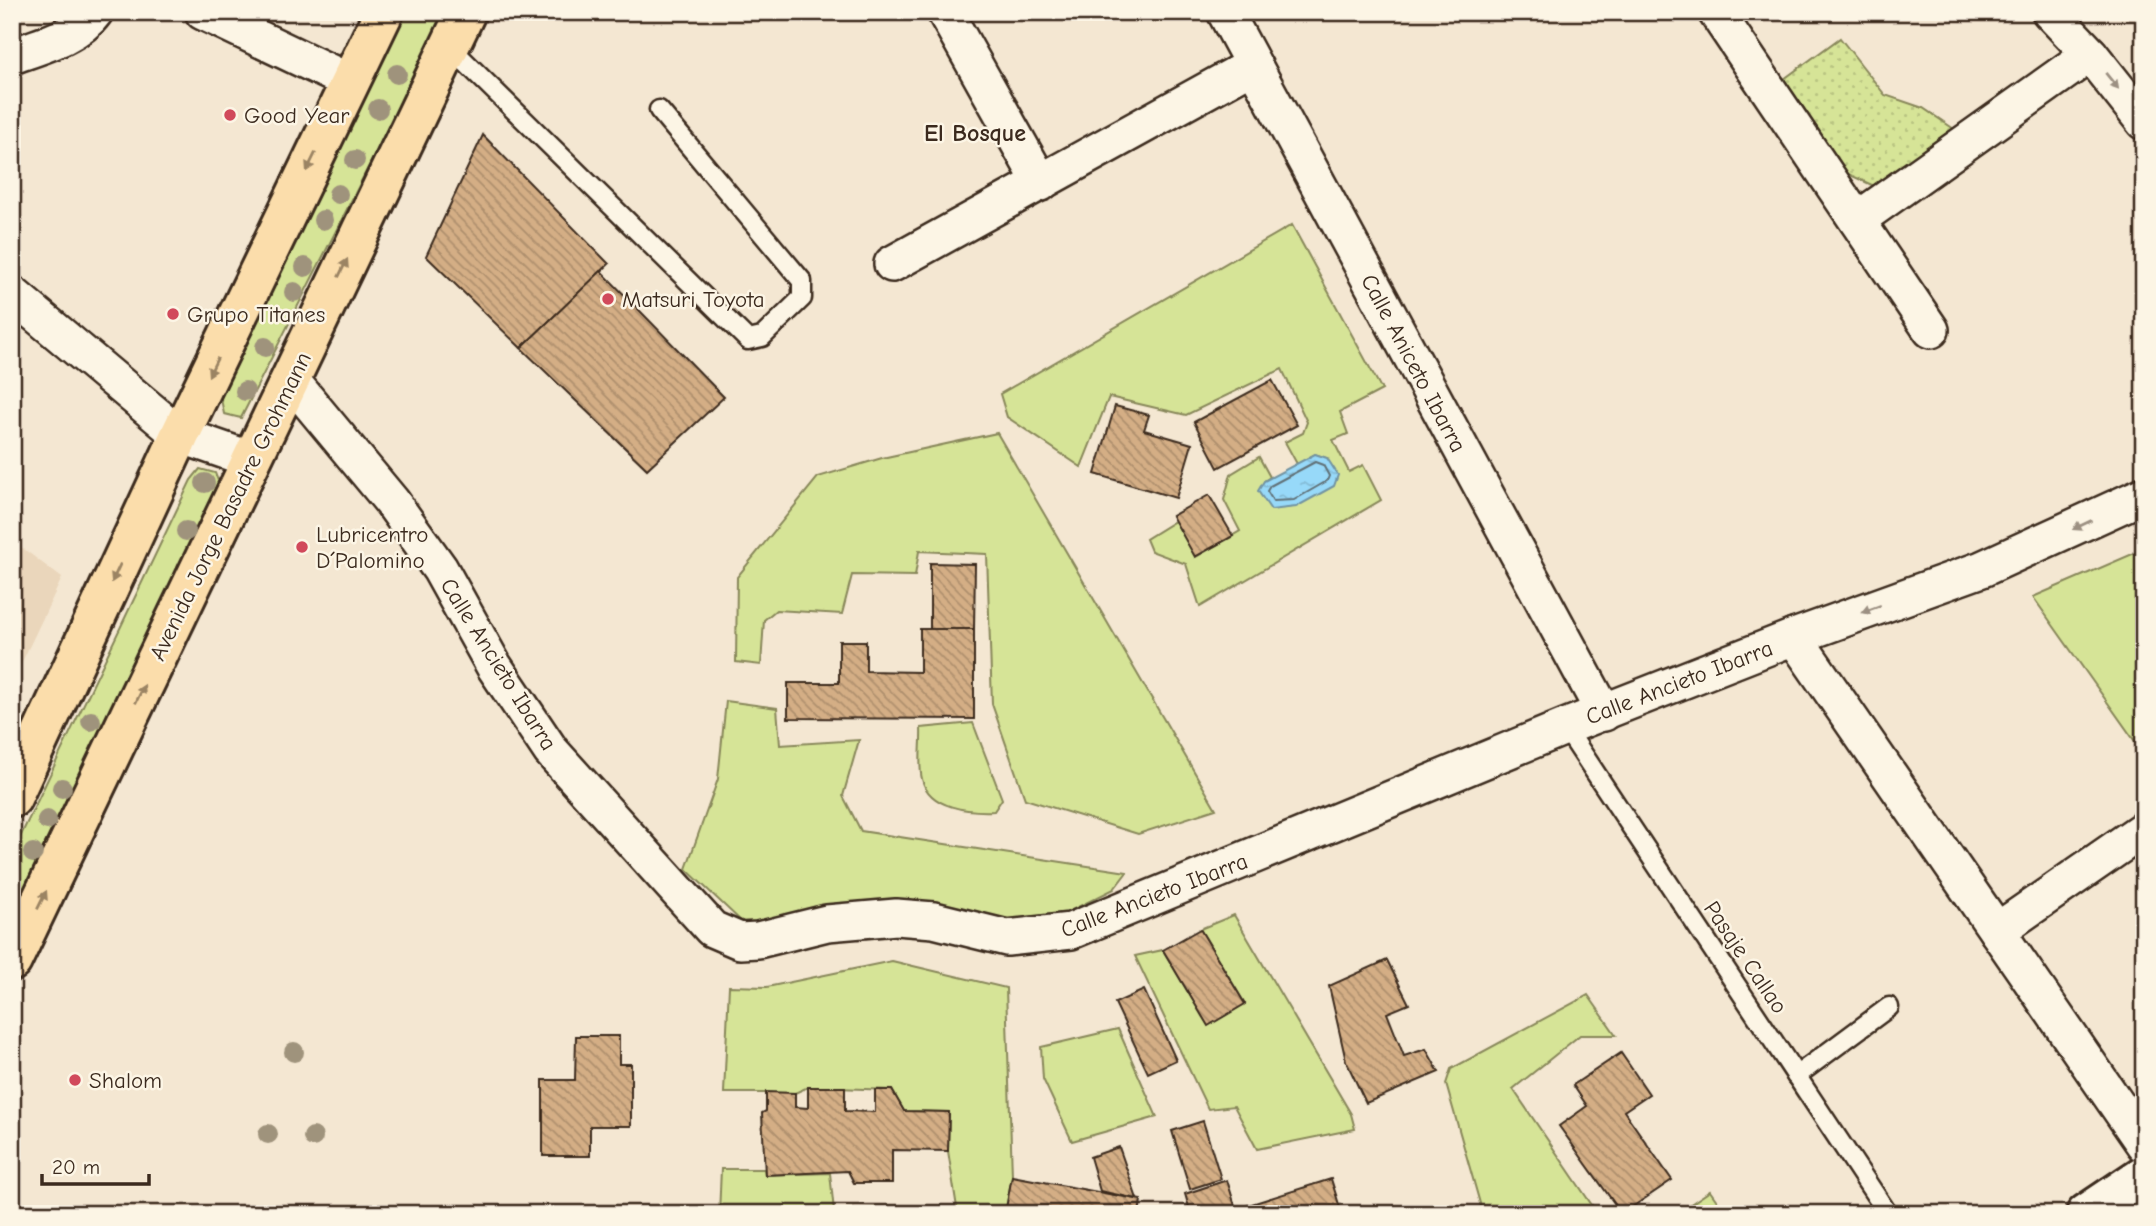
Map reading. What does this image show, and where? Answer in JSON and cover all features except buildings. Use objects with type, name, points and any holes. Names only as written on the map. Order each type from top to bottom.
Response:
[{"type":"highway","points":[[12,798],[180,435],[384,12]]},
{"type":"highway","name":"Avenida Jorge Basadre Grohmann","points":[[12,961],[466,12]]},
{"type":"street","points":[[12,55],[61,37],[89,20],[95,12]]},
{"type":"street","points":[[203,12],[350,82]]},
{"type":"street","points":[[945,12],[1041,183]]},
{"type":"street","name":"Calle Aniceto Ibarra","points":[[1225,12],[1604,713]]},
{"type":"street","points":[[1716,12],[1931,330]]},
{"type":"street","points":[[2050,12],[2090,54],[2144,122]]},
{"type":"street","points":[[1857,220],[2090,54]]},
{"type":"street","points":[[892,264],[1253,65]]},
{"type":"street","points":[[12,294],[180,435],[252,460]]},
{"type":"street","name":"Calle Ancieto Ibarra","points":[[290,379],[392,502],[440,569],[494,666],[551,751],[712,929],[740,941],[758,940],[861,918],[934,920],[1007,938],[1071,931],[1565,727],[1794,637],[1982,569],[2144,495]]},
{"type":"street","points":[[1794,637],[2144,1144]]},
{"type":"street","points":[[1997,931],[2144,829]]},
{"type":"street","points":[[2086,1214],[2144,1175]]},
{"type":"lane","points":[[449,46],[748,340],[762,337],[802,298],[802,281],[659,110]]},
{"type":"lane","name":"Pasaje Callao","points":[[1565,727],[1888,1214]]},
{"type":"lane","points":[[1796,1076],[1889,1007]]},
{"type":"shaded area","points":[[12,540],[62,578],[12,683]]},
{"type":"green space","points":[[405,12],[447,12],[241,418],[224,414],[220,394]]},
{"type":"green space","points":[[1840,38],[1885,95],[1923,108],[1954,129],[1874,186],[1848,174],[1784,79]]},
{"type":"green space","points":[[1292,225],[1382,390],[1340,412],[1348,434],[1333,440],[1349,472],[1363,465],[1381,500],[1200,607],[1186,564],[1151,551],[1146,539],[1175,521],[1196,557],[1240,531],[1224,500],[1231,474],[1259,457],[1270,477],[1264,481],[1327,458],[1315,454],[1297,464],[1285,442],[1303,433],[1307,422],[1282,369],[1186,415],[1109,397],[1081,467],[1007,417],[1000,394]]},
{"type":"green space","points":[[997,433],[1216,809],[1138,834],[1025,799],[992,704],[987,554],[919,551],[915,576],[852,575],[842,614],[776,610],[764,620],[761,665],[736,662],[737,577],[818,477],[882,458]]},
{"type":"green space","points":[[200,469],[215,473],[220,486],[12,925],[12,854],[191,480]]},
{"type":"green space","points":[[2144,549],[2144,754],[2033,597]]},
{"type":"green space","points":[[726,701],[777,708],[780,745],[859,740],[843,796],[861,831],[1127,872],[1114,889],[1032,930],[777,921],[743,923],[686,869],[718,779]]},
{"type":"green space","points":[[973,723],[1002,799],[994,811],[974,811],[942,803],[926,789],[922,779],[921,728]]},
{"type":"green space","points":[[1234,915],[1351,1114],[1355,1129],[1257,1149],[1234,1106],[1208,1109],[1135,956],[1163,950],[1208,1025],[1245,1004],[1200,929]]},
{"type":"green space","points":[[892,961],[1006,988],[1012,1176],[1005,1214],[958,1214],[948,1151],[949,1112],[904,1111],[892,1090],[808,1087],[795,1093],[724,1093],[729,986],[767,987]]},
{"type":"green space","points":[[1588,995],[1616,1035],[1580,1035],[1513,1089],[1598,1214],[1483,1214],[1446,1084],[1451,1069]]},
{"type":"green space","points":[[1118,1029],[1157,1117],[1072,1141],[1043,1079],[1041,1047]]},
{"type":"green space","points":[[721,1169],[764,1169],[765,1175],[830,1173],[834,1211],[884,1207],[887,1214],[719,1214]]},
{"type":"green space","points":[[1710,1191],[1726,1214],[1676,1214]]},
{"type":"water","points":[[1315,454],[1327,458],[1338,475],[1334,486],[1296,507],[1271,510],[1258,491],[1264,481]]},
{"type":"place","name":"Good Year","points":[[230,115]]},
{"type":"place","name":"Matsuri Toyota","points":[[608,299]]},
{"type":"place","name":"Grupo Titanes","points":[[173,314]]},
{"type":"place","name":"Lubricentro D´Palomino","points":[[302,547]]},
{"type":"place","name":"Shalom","points":[[75,1080]]},
{"type":"district","name":"El Bosque","points":[[975,133]]}]
